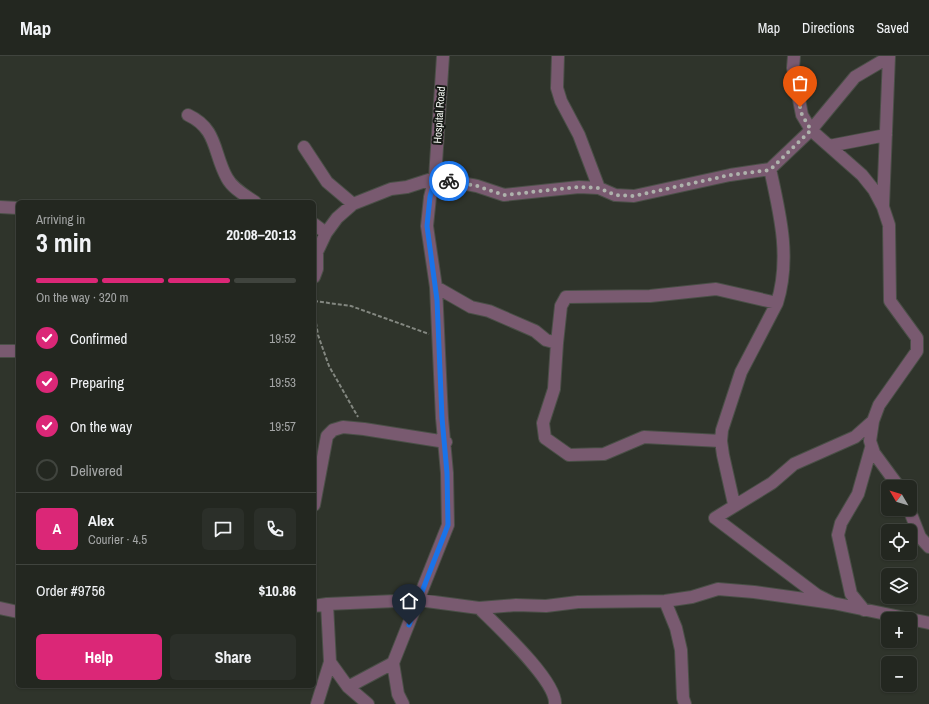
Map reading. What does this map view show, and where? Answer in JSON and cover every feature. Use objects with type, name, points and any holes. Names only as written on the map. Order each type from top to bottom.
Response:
[{"type":"street","name":"Hospital Road","points":[[393,663],[448,525],[446,442],[442,418],[436,288],[427,226],[430,197],[435,178],[443,56]]},
{"type":"street","points":[[558,56],[557,88],[561,101],[580,135],[599,188]]},
{"type":"street","points":[[794,56],[793,68],[802,115],[811,130],[862,175],[874,190],[883,207],[888,225],[890,301],[917,338],[923,350],[879,405],[873,420],[870,441],[871,448],[858,494],[840,524],[838,535],[851,594],[864,610]]},
{"type":"street","points":[[316,269],[317,252],[326,233],[353,204],[391,189],[407,187],[435,178],[477,186],[504,195],[579,187],[599,188],[615,195],[634,196],[730,175],[770,170],[811,130],[855,77],[889,56]]},
{"type":"street","points":[[883,207],[889,56]]},
{"type":"street","points":[[188,115],[200,121],[209,132],[227,179],[238,192],[252,200]]},
{"type":"street","points":[[829,146],[886,135]]},
{"type":"street","points":[[304,147],[328,182],[353,204]]},
{"type":"street","points":[[734,504],[721,441],[729,403],[741,372],[777,303],[781,292],[785,259],[782,225],[770,170]]},
{"type":"street","points":[[0,207],[16,208]]},
{"type":"street","points":[[316,226],[326,233]]},
{"type":"street","points":[[436,288],[471,307],[488,311],[534,331],[546,340],[557,343]]},
{"type":"street","points":[[721,441],[644,437],[604,454],[569,455],[545,438],[544,423],[554,389],[561,306],[566,297],[650,296],[716,290],[777,303]]},
{"type":"street","points":[[0,351],[16,352]]},
{"type":"street","points":[[833,603],[817,595],[715,518],[734,504],[772,483],[798,462],[855,438],[873,420]]},
{"type":"street","points":[[316,495],[328,436],[332,430],[343,428],[364,429],[446,442]]},
{"type":"street","points":[[871,448],[894,480]]},
{"type":"street","points":[[912,516],[920,537],[929,546]]},
{"type":"street","points":[[316,606],[419,600],[480,608],[516,605],[546,606],[578,602],[665,601],[692,597],[718,589],[754,592],[833,603],[881,613]]},
{"type":"street","points":[[665,601],[676,628],[681,650],[685,704]]},
{"type":"street","points":[[316,704],[330,662],[327,604]]},
{"type":"street","points":[[0,608],[16,612]]},
{"type":"street","points":[[480,608],[532,662],[548,682],[556,697],[555,704]]},
{"type":"street","points":[[917,620],[929,623]]},
{"type":"street","points":[[330,662],[348,687],[368,704]]},
{"type":"street","points":[[348,687],[393,663],[398,694],[403,704]]},
{"type":"path","points":[[316,301],[351,306],[439,337]]},
{"type":"path","points":[[316,323],[318,335],[329,366],[364,429]]},
{"type":"way so far","points":[[449,181],[477,186],[504,195],[579,187],[599,188],[615,195],[634,196],[730,175],[770,170],[811,130],[802,115],[800,107]]},
{"type":"route","points":[[409,625],[448,525],[446,442],[442,418],[437,300],[427,226],[430,197],[435,178],[449,181]]}]
